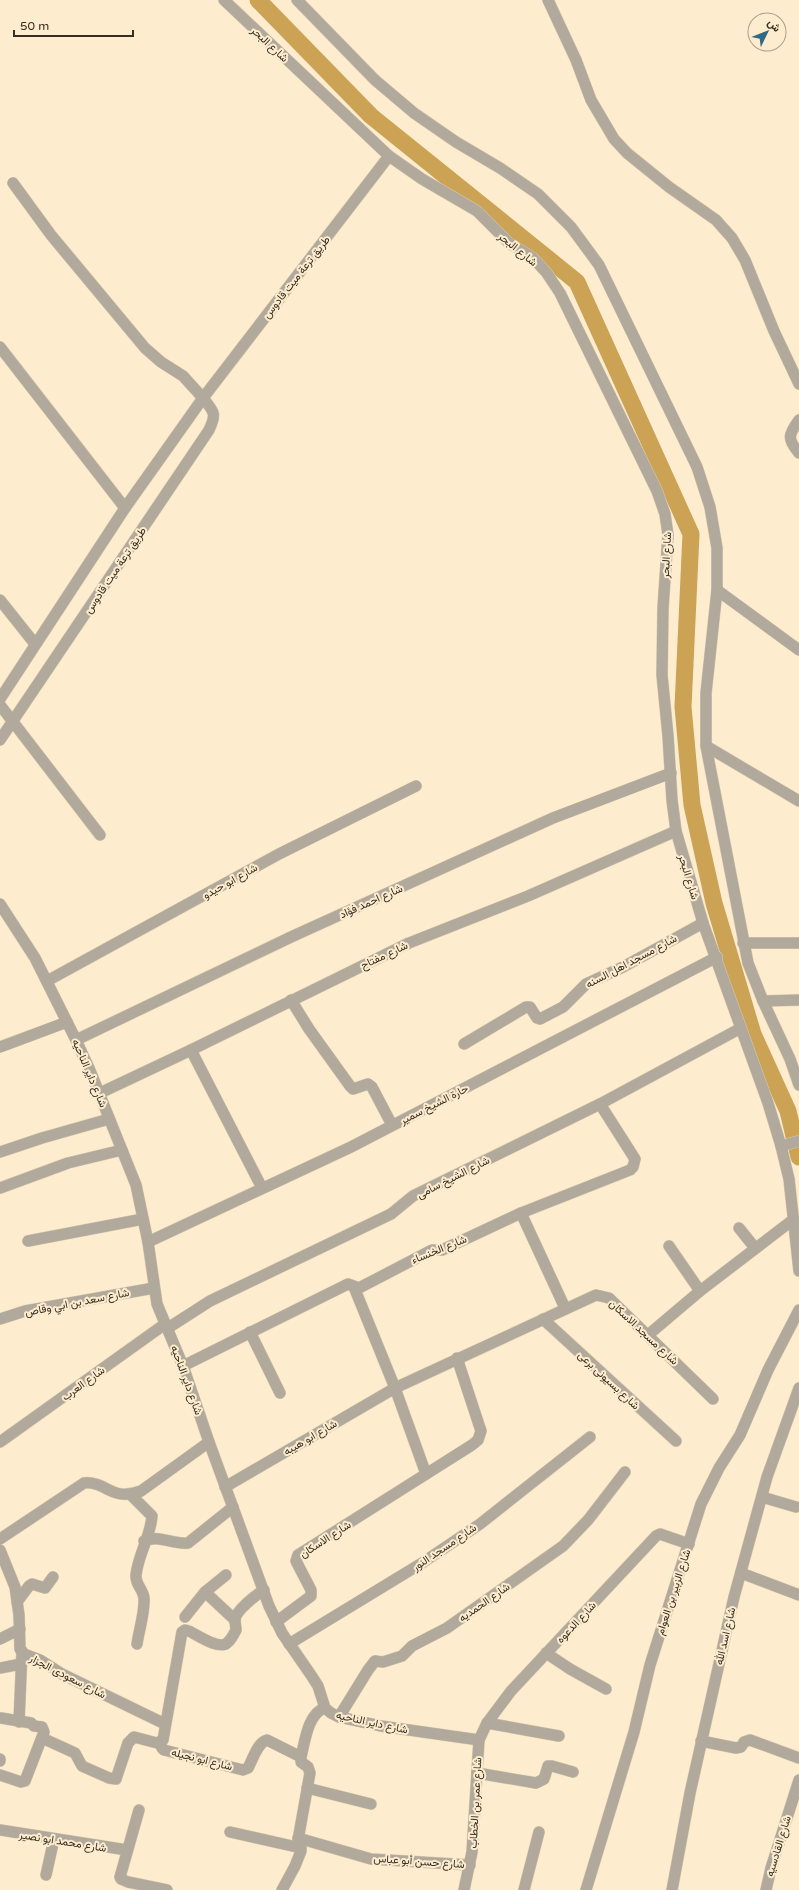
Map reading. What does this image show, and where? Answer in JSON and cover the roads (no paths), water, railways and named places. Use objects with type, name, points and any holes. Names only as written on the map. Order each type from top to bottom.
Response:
[{"type":"street","name":"شارع البحر","points":[[224,0],[389,156],[422,179],[478,212],[509,243],[533,258],[546,272],[560,293],[657,491],[665,514],[668,535],[663,608],[662,675],[672,800],[676,831],[703,923],[717,957],[768,1103],[790,1143],[789,1179],[799,1271]]},
{"type":"street","points":[[297,0],[375,80],[414,113],[456,142],[500,168],[538,194],[572,227],[599,265],[697,467],[710,507],[716,548],[717,590],[706,693],[706,746],[743,943],[750,969],[790,1059],[799,1086]]},
{"type":"street","points":[[548,0],[576,60],[591,100],[614,139],[627,153],[669,187],[716,220],[732,238],[745,260],[774,331],[799,384]]},
{"type":"street","name":"طريق ترعة ميت قادوس","points":[[0,699],[125,508],[203,398],[389,156]]},
{"type":"street","points":[[13,183],[56,241],[145,348],[161,362],[183,376],[203,398]]},
{"type":"street","points":[[2,354],[125,508]]},
{"type":"street","name":"طريق ترعة ميت قادوس","points":[[0,740],[209,430],[215,418],[213,412],[203,398]]},
{"type":"street","points":[[799,420],[790,431],[790,442],[799,453]]},
{"type":"street","points":[[717,590],[799,650]]},
{"type":"street","points":[[0,600],[35,644]]},
{"type":"street","points":[[0,705],[100,835]]},
{"type":"street","points":[[706,746],[799,801]]},
{"type":"street","name":"شارع احمد فؤاد","points":[[76,1040],[291,937],[553,818],[671,773]]},
{"type":"street","name":"شارع ابو حيدو","points":[[47,981],[279,854],[416,786]]},
{"type":"street","name":"شارع مفتاح","points":[[100,1093],[409,943],[528,896],[676,831]]},
{"type":"street","name":"شارع داير الناحيه","points":[[0,904],[47,981],[100,1093],[136,1185],[144,1219],[157,1304],[183,1366],[225,1487],[276,1622],[289,1644],[318,1686],[325,1708],[339,1717],[421,1732],[479,1740]]},
{"type":"street","name":"شارع مسجد اهل السنه","points":[[464,1044],[526,1007],[530,1007],[537,1018],[540,1019],[558,1010],[568,1004],[578,991],[586,984],[623,967],[703,923]]},
{"type":"street","points":[[743,943],[799,943]]},
{"type":"street","name":"حارة الشيخ سمير","points":[[148,1242],[351,1147],[717,957]]},
{"type":"street","points":[[291,1000],[309,1029],[352,1088],[356,1089],[368,1084],[372,1086],[392,1125]]},
{"type":"street","points":[[763,1001],[799,1000]]},
{"type":"street","points":[[0,1047],[67,1022]]},
{"type":"street","name":"شارع الشيخ سامى","points":[[166,1326],[210,1301],[391,1214],[413,1196],[600,1104],[741,1028]]},
{"type":"street","points":[[191,1050],[262,1188]]},
{"type":"street","name":"شارع الخنساء","points":[[183,1366],[348,1284],[359,1288],[432,1250],[442,1250],[521,1213],[630,1170],[633,1167],[635,1159],[600,1104]]},
{"type":"street","points":[[0,1152],[42,1138],[109,1119]]},
{"type":"street","points":[[0,1188],[68,1163],[122,1150]]},
{"type":"street","points":[[395,1388],[565,1308],[521,1213]]},
{"type":"street","points":[[28,1241],[144,1219]]},
{"type":"street","points":[[648,1335],[700,1291],[794,1219]]},
{"type":"street","points":[[739,1228],[755,1248]]},
{"type":"street","points":[[669,1246],[700,1291]]},
{"type":"street","points":[[354,1287],[395,1388],[426,1474]]},
{"type":"street","name":"شارع سعد بن ابي وقاص","points":[[0,1319],[25,1312],[154,1288]]},
{"type":"street","name":"شارع مسجد الاسكان","points":[[565,1308],[591,1297],[603,1296],[609,1298],[714,1399]]},
{"type":"street","name":"شارع الزبير بن العوام","points":[[586,1890],[634,1732],[650,1665],[701,1504],[719,1468],[740,1435],[768,1370],[799,1310]]},
{"type":"street","name":"شارع بسيونى برعى","points":[[543,1318],[676,1441]]},
{"type":"street","name":"شارع العرب","points":[[0,1442],[166,1326]]},
{"type":"street","points":[[250,1332],[280,1393]]},
{"type":"street","name":"شارع الاسكان","points":[[276,1622],[311,1596],[311,1590],[296,1561],[296,1557],[475,1443],[480,1436],[480,1431],[457,1358]]},
{"type":"street","name":"شارع ابو هيبه","points":[[225,1487],[395,1388]]},
{"type":"street","name":"شارع اسد الله","points":[[672,1890],[701,1741],[732,1605],[767,1477],[799,1388]]},
{"type":"street","name":"شارع مسجد النور","points":[[289,1644],[422,1563],[480,1524],[590,1437]]},
{"type":"street","points":[[0,1539],[84,1483],[100,1486],[114,1493],[132,1495],[141,1492],[209,1442]]},
{"type":"street","name":"شارع الحمديه","points":[[339,1717],[375,1661],[383,1662],[402,1656],[412,1646],[454,1623],[563,1546],[588,1520],[626,1472]]},
{"type":"street","points":[[132,1495],[152,1516],[150,1528],[144,1541],[136,1573],[137,1584],[144,1597],[137,1644]]},
{"type":"street","points":[[762,1497],[796,1506]]},
{"type":"street","points":[[144,1541],[156,1538],[188,1543],[233,1507]]},
{"type":"street","name":"شارع الدعوه","points":[[479,1740],[487,1723],[511,1691],[658,1534],[689,1544]]},
{"type":"street","name":"شارع سعودى الجزار","points":[[0,1550],[15,1587],[22,1651],[62,1674],[165,1724]]},
{"type":"street","points":[[741,1573],[799,1595]]},
{"type":"street","points":[[185,1617],[205,1592],[226,1575]]},
{"type":"street","points":[[17,1602],[28,1586],[32,1584],[44,1588],[53,1576]]},
{"type":"street","points":[[42,1738],[75,1753],[82,1766],[112,1779],[116,1779],[128,1743],[131,1739],[134,1737],[160,1743],[163,1740],[182,1632],[189,1630],[215,1645],[221,1646],[226,1644],[236,1630],[235,1620],[245,1605],[264,1590]]},
{"type":"street","points":[[205,1592],[235,1620]]},
{"type":"street","points":[[0,1639],[20,1630]]},
{"type":"street","points":[[19,1722],[22,1651]]},
{"type":"street","points":[[546,1653],[570,1669],[606,1689]]},
{"type":"street","points":[[0,1668],[21,1664]]},
{"type":"street","points":[[282,1890],[295,1866],[300,1843],[310,1770],[301,1762],[301,1757],[312,1719],[317,1712],[325,1708]]},
{"type":"street","points":[[0,1775],[21,1782],[25,1781],[44,1732],[42,1728],[34,1726],[31,1723],[1,1718]]},
{"type":"street","points":[[487,1723],[559,1736]]},
{"type":"street","name":"شارع ابو نجيله","points":[[160,1743],[164,1750],[243,1770],[248,1768],[260,1745],[268,1740],[301,1757]]},
{"type":"street","name":"شارع عمر بن الخطاب","points":[[464,1890],[470,1864],[479,1740]]},
{"type":"street","points":[[701,1741],[736,1748],[741,1747],[744,1742],[750,1740],[799,1758]]},
{"type":"street","points":[[476,1773],[536,1783],[544,1779],[548,1766],[573,1772]]},
{"type":"street","name":"شارع القادسيه","points":[[766,1890],[771,1868],[799,1780]]},
{"type":"street","points":[[307,1788],[371,1804]]},
{"type":"street","points":[[139,1810],[120,1877],[121,1879],[167,1890]]},
{"type":"street","name":"شارع محمد ابو نصير","points":[[0,1830],[127,1850]]},
{"type":"street","name":"شارع حسن أبو عباس","points":[[230,1832],[300,1843],[372,1859],[470,1864]]},
{"type":"street","points":[[524,1890],[539,1832]]},
{"type":"street","points":[[46,1875],[54,1839]]},
{"type":"waterway","points":[[258,0],[371,116],[577,282],[691,534],[683,707],[692,805],[714,903],[753,1034],[788,1111],[799,1157]]}]
